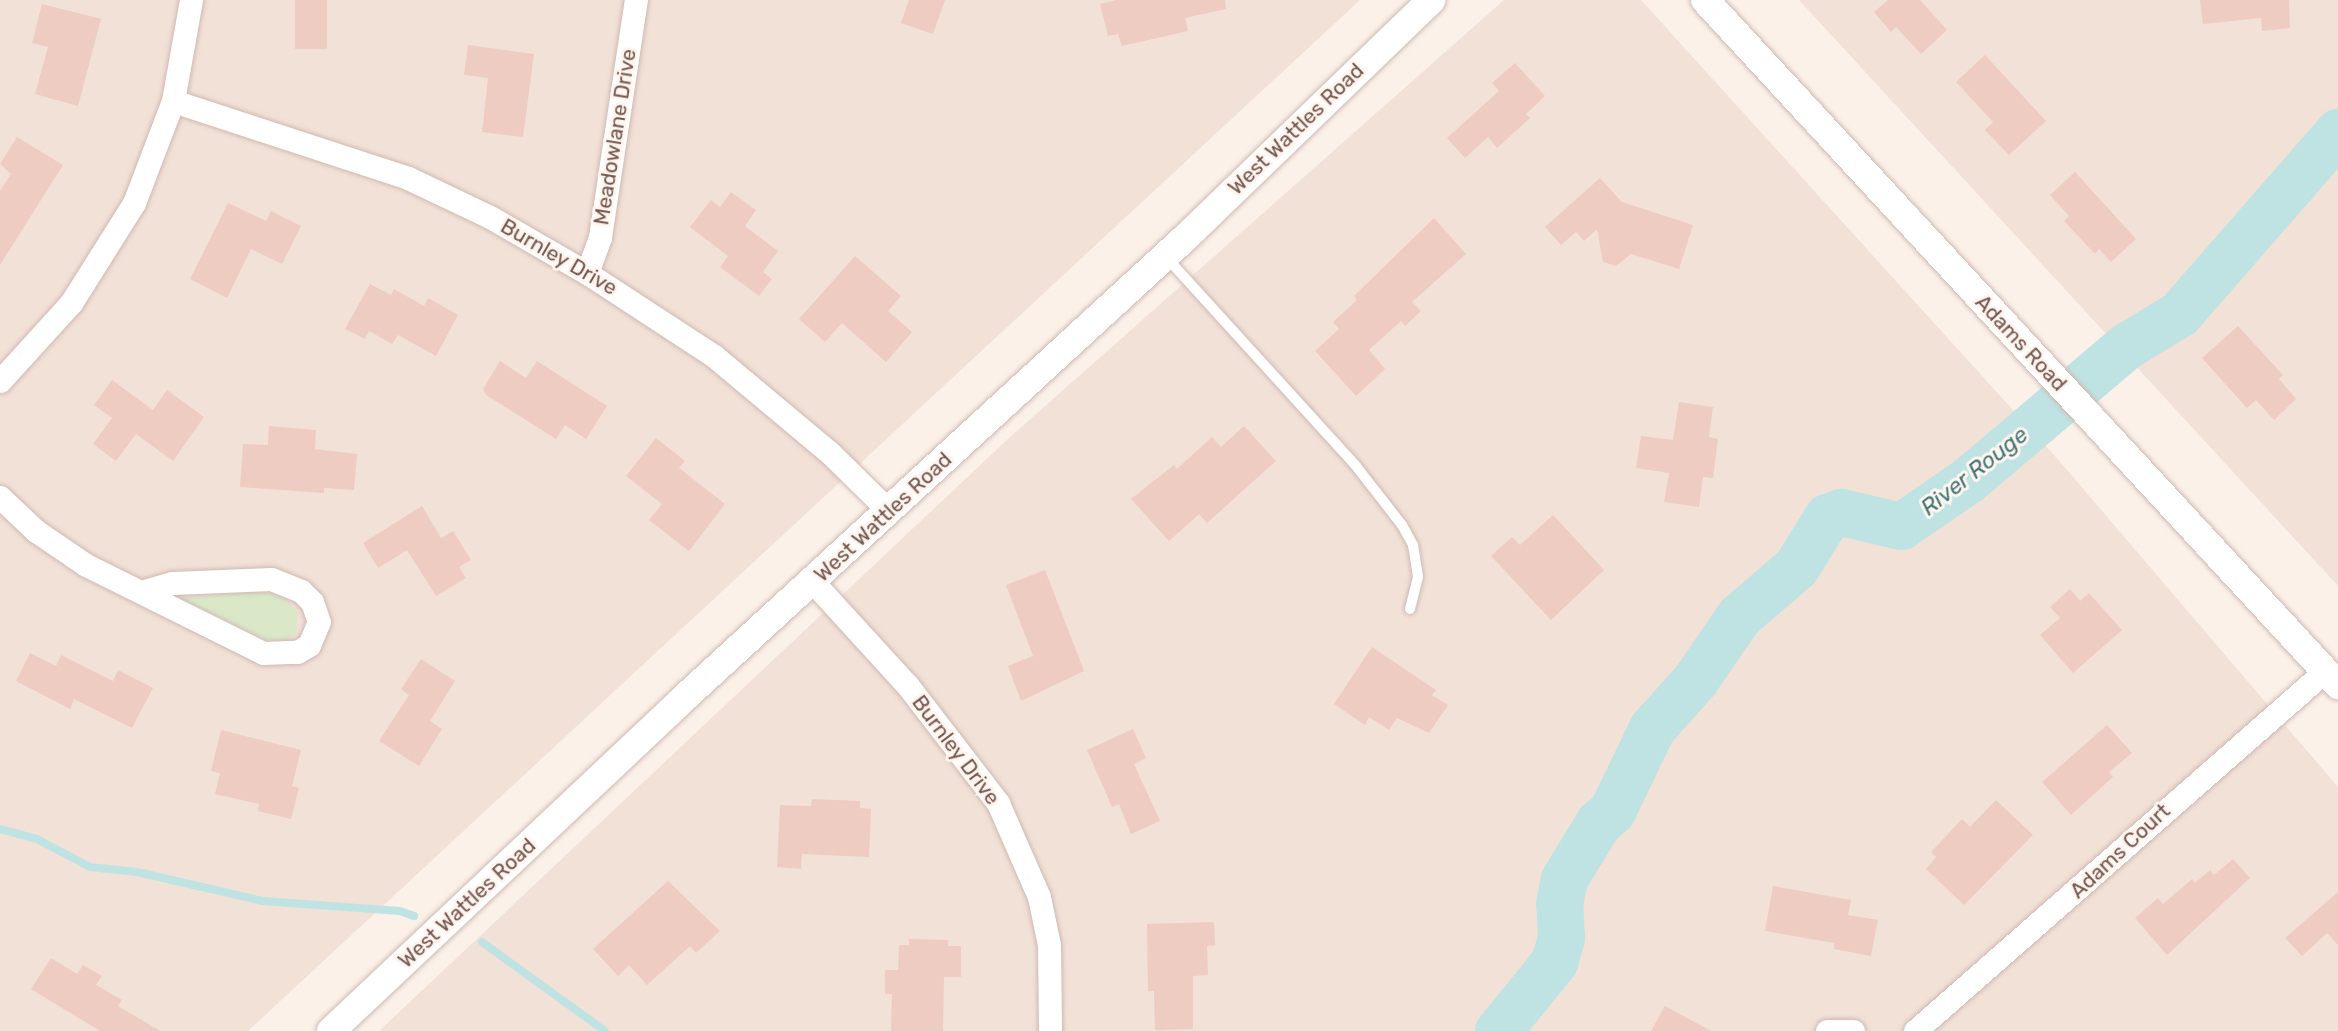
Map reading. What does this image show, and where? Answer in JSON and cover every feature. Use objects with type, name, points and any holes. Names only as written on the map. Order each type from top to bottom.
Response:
[{"type":"street","points":[[0,381],[71,303],[114,239],[146,177],[173,101],[191,0]]},
{"type":"street","name":"Meadowlane Drive","points":[[587,273],[600,237],[636,0]]},
{"type":"street","name":"West Wattles Road","points":[[331,1031],[1165,256],[1431,0]]},
{"type":"street","name":"Adams Road","points":[[1705,0],[2332,678]]},
{"type":"street","name":"Burnley Drive","points":[[173,101],[408,178],[490,218],[587,273],[714,356],[829,452],[888,511]]},
{"type":"street","points":[[0,497],[57,547],[141,592],[263,653],[297,652],[309,645],[319,622],[312,602],[301,591],[271,579],[172,583],[141,592]]},
{"type":"street","name":"Burnley Drive","points":[[813,582],[908,686],[998,803],[1039,897],[1049,945],[1049,1031]]},
{"type":"street","name":"Adams Court","points":[[1915,1031],[2332,678]]},
{"type":"street","points":[[1827,1031],[1853,1031]]},
{"type":"lane","points":[[1165,256],[1356,466],[1402,525],[1413,545],[1418,577],[1410,609]]},
{"type":"shaded area","points":[[0,0],[1360,0],[248,1031],[0,1031]]},
{"type":"shaded area","points":[[1504,0],[1641,0],[2062,464],[2338,787],[2338,1031],[379,1031],[1010,437]]},
{"type":"shaded area","points":[[1799,0],[2338,0],[2338,586]]},
{"type":"green space","points":[[260,591],[284,598],[298,613],[296,633],[288,641],[264,640],[180,598]]},
{"type":"building","points":[[295,0],[327,0],[327,49],[295,49]]},
{"type":"building","points":[[909,0],[945,0],[933,34],[901,23]]},
{"type":"building","points":[[1116,0],[1225,0],[1226,9],[1185,18],[1188,31],[1122,46],[1118,34],[1108,36],[1100,4]]},
{"type":"building","points":[[1888,0],[1920,0],[1947,30],[1921,54],[1896,27],[1891,32],[1874,12]]},
{"type":"building","points":[[2200,0],[2289,0],[2290,28],[2262,31],[2261,18],[2203,24]]},
{"type":"building","points":[[42,4],[101,19],[78,106],[35,94],[48,47],[32,43]]},
{"type":"building","points":[[468,45],[534,54],[523,137],[482,132],[488,78],[464,75]]},
{"type":"building","points":[[1985,55],[2046,121],[2009,155],[1985,130],[1993,122],[1956,82]]},
{"type":"building","points":[[1515,63],[1545,96],[1526,114],[1530,118],[1497,148],[1488,137],[1465,158],[1447,138],[1499,91],[1492,83]]},
{"type":"building","points":[[17,137],[63,165],[0,265],[0,191],[11,174],[0,164]]},
{"type":"building","points":[[2075,172],[2136,239],[2111,262],[2099,249],[2095,254],[2064,221],[2069,216],[2050,195]]},
{"type":"building","points":[[1600,178],[1622,202],[1693,225],[1679,269],[1631,254],[1616,266],[1603,262],[1597,229],[1584,241],[1576,232],[1561,245],[1545,227]]},
{"type":"building","points":[[731,192],[756,210],[745,226],[778,251],[763,272],[772,279],[759,296],[720,267],[728,256],[690,227],[711,200],[720,207]]},
{"type":"building","points":[[228,203],[266,221],[271,211],[301,226],[282,264],[251,249],[227,298],[190,279]]},
{"type":"building","points":[[1434,218],[1466,254],[1412,302],[1421,311],[1405,326],[1401,321],[1369,350],[1385,369],[1356,396],[1315,351],[1339,329],[1333,322],[1357,300],[1354,296]]},
{"type":"building","points":[[855,256],[901,296],[888,311],[912,332],[886,362],[842,323],[825,342],[799,319]]},
{"type":"building","points":[[370,284],[391,295],[394,289],[424,306],[428,298],[458,315],[436,356],[398,335],[392,344],[369,331],[365,339],[345,329]]},
{"type":"building","points":[[2238,326],[2283,375],[2279,379],[2296,399],[2274,420],[2256,400],[2247,408],[2202,358]]},
{"type":"building","points":[[500,361],[526,378],[537,361],[607,406],[586,439],[565,425],[556,439],[486,395],[483,389]]},
{"type":"building","points":[[112,380],[153,410],[167,390],[204,417],[173,461],[136,434],[116,461],[93,444],[112,418],[94,405]]},
{"type":"building","points":[[1679,402],[1713,407],[1709,437],[1718,439],[1713,478],[1703,477],[1699,507],[1664,502],[1669,473],[1636,468],[1641,436],[1673,440]]},
{"type":"building","points":[[269,426],[316,430],[315,449],[357,454],[354,490],[324,488],[324,493],[240,487],[243,444],[268,445]]},
{"type":"building","points":[[1244,426],[1276,461],[1207,523],[1199,514],[1169,541],[1131,499],[1174,465],[1177,469],[1212,437],[1221,447]]},
{"type":"building","points":[[656,438],[685,461],[679,468],[725,504],[689,551],[649,520],[662,504],[626,476]]},
{"type":"building","points":[[422,506],[441,538],[453,531],[471,560],[459,567],[466,578],[436,596],[407,550],[378,568],[363,543]]},
{"type":"building","points":[[1553,515],[1604,570],[1551,620],[1491,556],[1512,537],[1520,545]]},
{"type":"building","points":[[1045,570],[1084,671],[1021,701],[1008,666],[1033,656],[1006,585]]},
{"type":"building","points":[[2070,589],[2080,601],[2089,593],[2122,630],[2073,673],[2040,635],[2060,618],[2050,607]]},
{"type":"building","points":[[1372,647],[1436,690],[1432,695],[1448,705],[1429,733],[1397,718],[1389,730],[1369,717],[1365,725],[1334,704]]},
{"type":"building","points":[[30,653],[56,666],[61,655],[113,681],[118,670],[153,688],[132,728],[74,699],[70,709],[16,681]]},
{"type":"building","points":[[421,659],[455,681],[430,721],[442,729],[419,766],[379,741],[409,695],[401,689]]},
{"type":"building","points":[[2107,725],[2132,753],[2109,772],[2113,777],[2071,815],[2042,782]]},
{"type":"building","points":[[1133,729],[1146,758],[1134,764],[1160,821],[1131,834],[1119,804],[1112,807],[1087,750]]},
{"type":"building","points":[[221,730],[301,750],[292,786],[299,788],[291,819],[258,811],[259,804],[215,794],[220,773],[211,771]]},
{"type":"building","points":[[812,799],[860,801],[860,808],[871,809],[869,857],[802,854],[801,869],[777,867],[780,805],[811,806]]},
{"type":"building","points":[[1996,800],[2033,835],[1964,905],[1926,869],[1936,857],[1931,852],[1962,819],[1970,827]]},
{"type":"building","points":[[2233,859],[2250,878],[2167,955],[2135,918],[2158,898],[2163,904],[2192,879],[2195,883],[2210,870],[2214,875]]},
{"type":"building","points":[[668,881],[720,931],[696,953],[690,946],[647,985],[629,965],[618,976],[593,949]]},
{"type":"building","points":[[1773,886],[1851,900],[1848,915],[1878,920],[1871,956],[1834,949],[1834,943],[1765,931]]},
{"type":"building","points":[[2338,892],[2338,945],[2327,933],[2302,956],[2285,938]]},
{"type":"building","points":[[1214,922],[1215,945],[1207,946],[1208,975],[1193,976],[1193,1029],[1155,1030],[1154,991],[1148,991],[1147,924]]},
{"type":"building","points":[[909,939],[948,940],[948,946],[961,946],[961,977],[944,977],[943,1031],[891,1031],[892,994],[885,994],[885,970],[898,970],[899,945],[909,945]]},
{"type":"building","points":[[51,958],[77,974],[83,965],[102,976],[96,985],[122,1000],[118,1006],[160,1031],[100,1031],[31,989]]},
{"type":"building","points":[[1665,1006],[1711,1031],[1651,1031]]},
{"type":"waterway","name":"River Rouge","points":[[1498,1031],[1554,962],[1561,937],[1559,904],[1564,879],[1598,823],[1612,811],[1652,728],[1695,680],[1739,616],[1796,567],[1827,517],[1841,512],[1901,526],[1968,480],[2126,346],[2179,314],[2338,132]]},
{"type":"waterway","points":[[0,829],[37,839],[90,867],[137,872],[263,901],[400,911],[414,916]]},
{"type":"waterway","points":[[482,942],[605,1031]]}]
